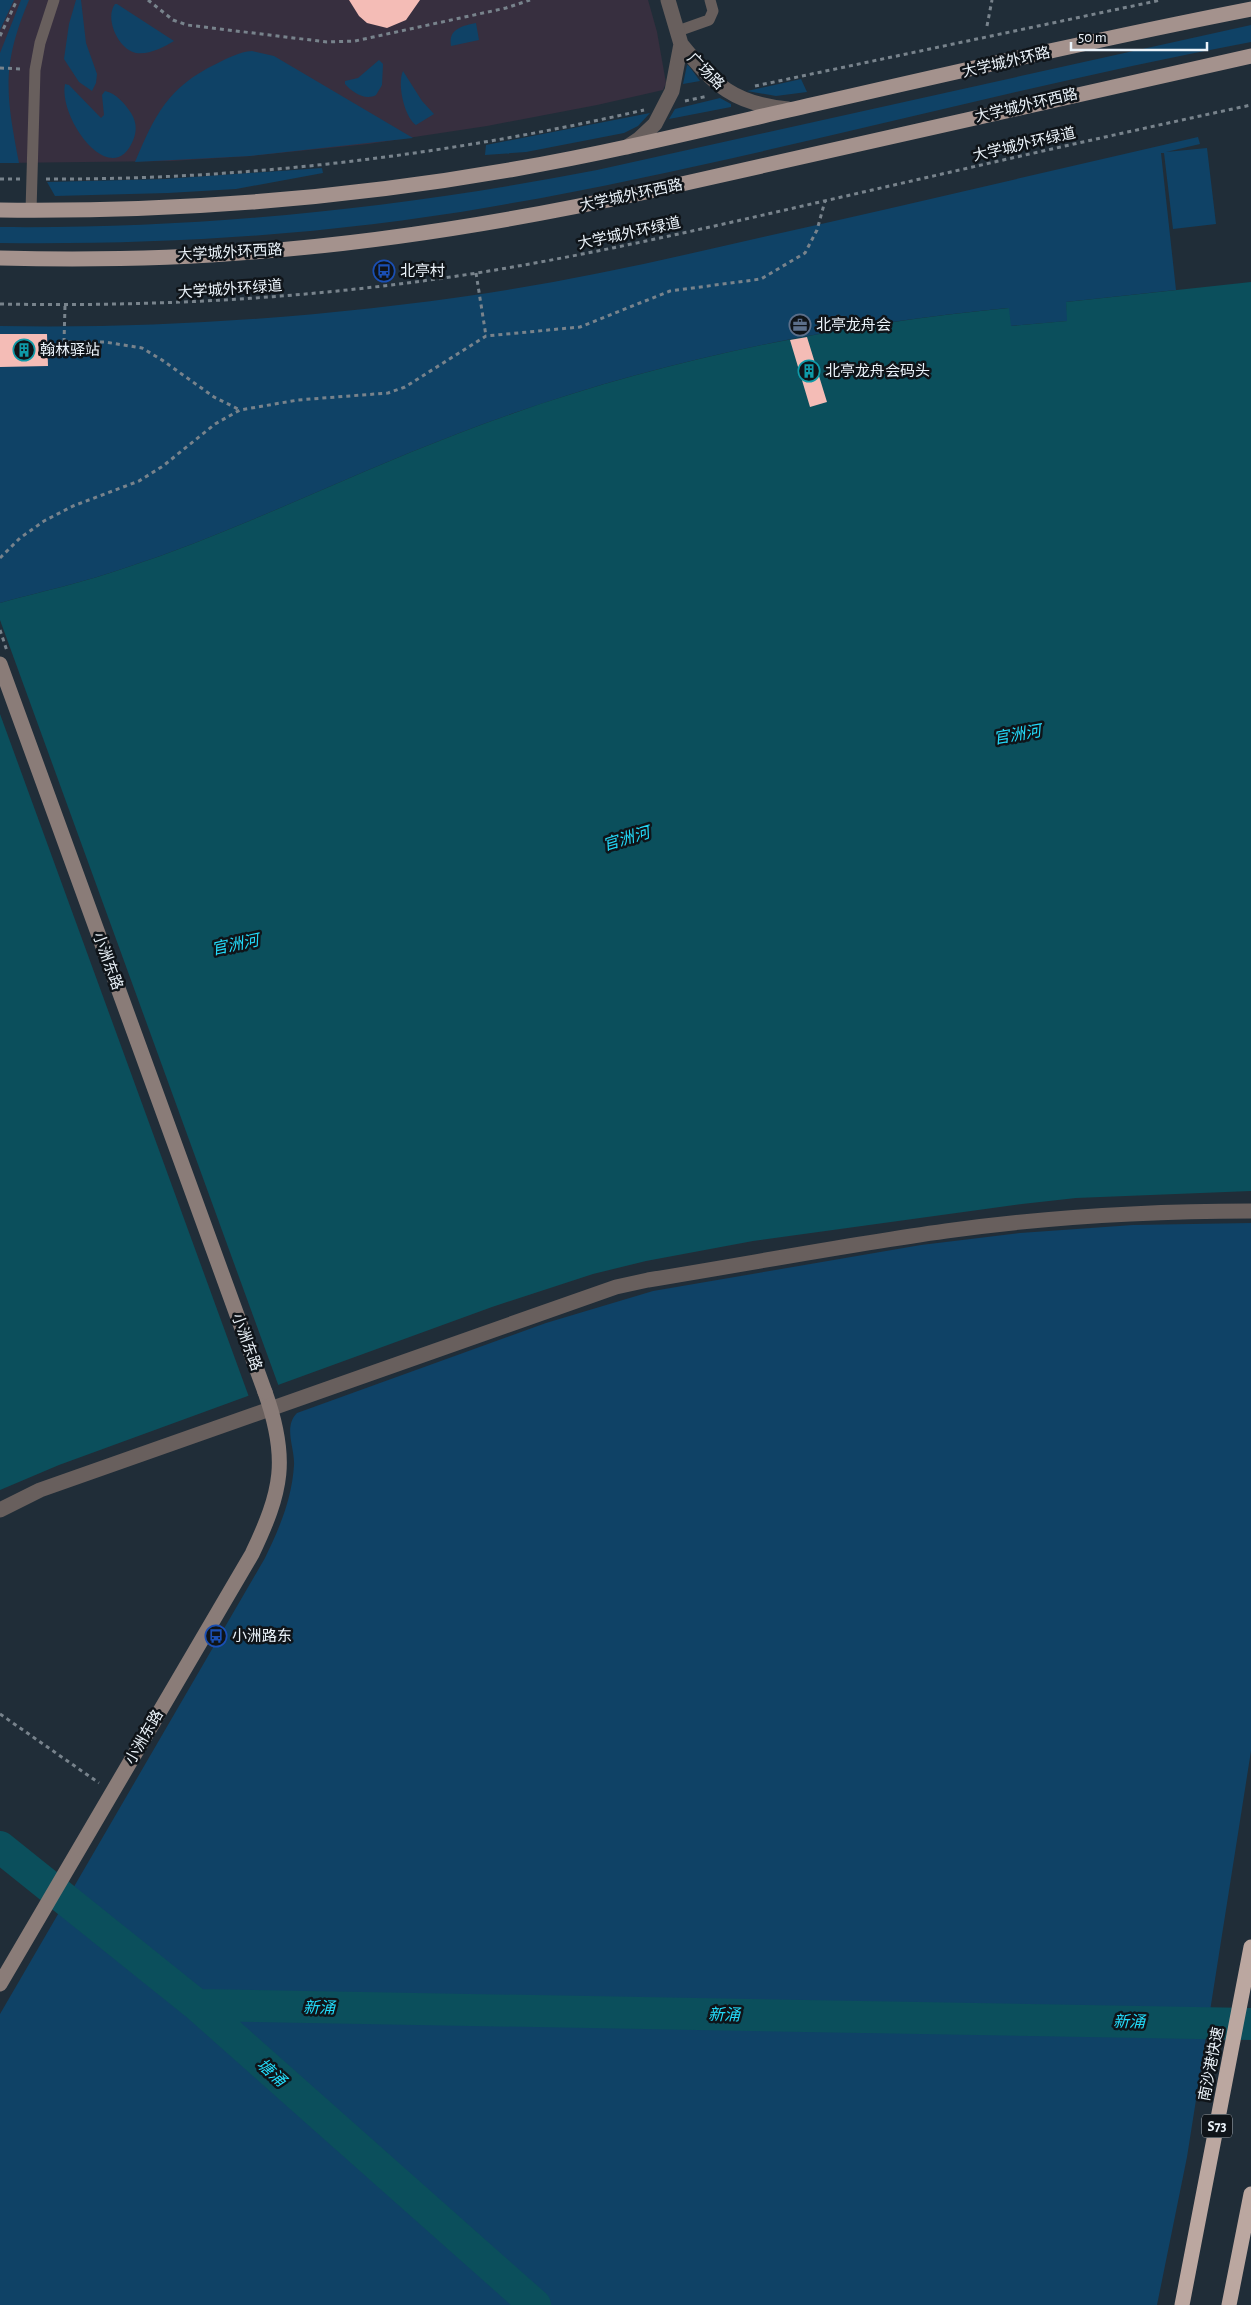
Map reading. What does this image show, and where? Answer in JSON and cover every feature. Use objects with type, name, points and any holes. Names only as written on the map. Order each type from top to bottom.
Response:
[{"type":"highway","name":"南沙港快速","points":[[1182,2305],[1251,1947]]},
{"type":"highway","points":[[1229,2305],[1251,2194]]},
{"type":"main road","name":"大学城外环路","points":[[791,110],[1251,9]]},
{"type":"main road","name":"大学城外环西路","points":[[0,258],[131,258],[251,252],[337,244],[478,224],[565,209],[646,192],[1251,56]]},
{"type":"main road","points":[[0,210],[172,208],[349,194],[517,169],[628,147],[791,110]]},
{"type":"main road","name":"小洲东路","points":[[0,664],[265,1392],[277,1435],[279,1465],[276,1494],[267,1524],[252,1554],[0,1984]]},
{"type":"street","name":"广场路","points":[[668,0],[679,38],[713,81],[732,95],[760,106],[791,110]]},
{"type":"street","name":"广场路","points":[[628,147],[647,132],[664,111],[674,85],[679,38]]},
{"type":"street","points":[[0,1510],[40,1490],[616,1287],[648,1280],[979,1228],[1092,1216],[1185,1211],[1251,1211]]},
{"type":"lane","points":[[31,211],[35,70],[40,43],[54,0]]},
{"type":"lane","points":[[679,38],[709,20],[713,11],[710,0]]},
{"type":"path","points":[[0,36],[17,0]]},
{"type":"path","points":[[148,0],[173,20],[187,25],[327,42],[355,41],[506,8],[530,0]]},
{"type":"path","points":[[987,26],[992,0]]},
{"type":"path","points":[[751,87],[1161,0]]},
{"type":"path","points":[[392,27],[393,33]]},
{"type":"path","points":[[0,68],[35,70]]},
{"type":"path","points":[[677,103],[715,94]]},
{"type":"path","name":"大学城外环绿道","points":[[0,304],[65,306],[146,305],[258,299],[367,288],[476,273],[653,240],[1251,105]]},
{"type":"path","points":[[0,179],[169,176],[347,162],[485,142],[653,108]]},
{"type":"path","points":[[0,558],[20,538],[44,521],[73,506],[120,489],[151,474],[214,424],[240,410],[298,400],[388,393],[405,387],[486,336],[580,327],[670,291],[761,279],[804,253],[817,230],[825,201]]},
{"type":"path","points":[[476,273],[486,336]]},
{"type":"path","points":[[65,306],[64,342],[105,342],[142,348],[214,397],[240,410]]},
{"type":"path","points":[[0,1714],[112,1792]]},
{"type":"shaded area","points":[[0,0],[648,0],[657,32],[666,83],[663,90],[597,105],[487,126],[368,144],[250,156],[171,161],[0,163]]},
{"type":"shaded area","points":[[0,0],[14,0],[0,30]]},
{"type":"shaded area","points":[[21,0],[29,0],[14,44],[9,81],[11,118],[19,163],[0,163],[0,53]]},
{"type":"shaded area","points":[[76,0],[81,0],[86,43],[97,74],[96,83],[92,91],[79,82],[64,59],[69,24]]},
{"type":"shaded area","points":[[115,4],[174,41],[151,52],[136,53],[130,51],[119,40],[112,25],[112,10]]},
{"type":"shaded area","points":[[476,23],[479,40],[451,46],[452,36],[457,29]]},
{"type":"shaded area","points":[[1251,25],[1251,42],[1061,82],[681,169],[490,207],[368,225],[246,236],[123,242],[0,243],[0,227],[76,227],[151,224],[300,214],[449,195],[523,183],[597,170]]},
{"type":"shaded area","points":[[252,51],[274,56],[413,138],[250,156],[135,162],[157,116],[165,104],[186,82],[216,64],[238,54]]},
{"type":"shaded area","points":[[379,60],[383,64],[382,85],[376,95],[372,97],[363,96],[355,93],[345,84],[345,81],[358,78]]},
{"type":"shaded area","points":[[687,65],[689,66],[700,81],[683,84]]},
{"type":"shaded area","points":[[403,71],[422,101],[434,114],[416,125],[408,115],[403,100],[401,77]]},
{"type":"shaded area","points":[[801,79],[807,92],[776,96],[747,91]]},
{"type":"shaded area","points":[[65,84],[69,85],[101,118],[104,115],[102,95],[105,91],[116,96],[123,103],[133,116],[136,128],[134,138],[125,153],[113,158],[101,155],[89,145],[78,131],[70,115],[65,99]]},
{"type":"shaded area","points":[[720,98],[731,104],[731,107],[669,119],[675,109]]},
{"type":"shaded area","points":[[650,113],[638,126],[624,133],[526,152],[485,155],[486,145]]},
{"type":"shaded area","points":[[1198,137],[1200,144],[1166,152],[1207,148],[1216,224],[1173,229],[1164,153],[1161,153],[1176,290],[1066,302],[1068,321],[1010,326],[1008,308],[938,316],[798,338],[728,352],[659,369],[591,388],[457,434],[211,537],[170,552],[96,577],[0,603],[0,326],[122,325],[245,320],[367,309],[488,293],[591,275],[660,260]]},
{"type":"shaded area","points":[[322,168],[323,173],[236,189],[168,193],[55,196],[47,182],[165,179]]},
{"type":"shaded area","points":[[1251,1223],[1251,1751],[1187,2157],[1157,2305],[0,2305],[0,2014],[265,1558],[280,1525],[291,1490],[294,1458],[290,1431],[293,1419],[297,1413],[546,1323],[653,1291],[921,1245],[1020,1233],[1133,1225]]},
{"type":"water","name":"官洲河","points":[[1251,282],[1251,1191],[1076,1198],[1022,1204],[753,1241],[646,1261],[593,1274],[492,1307],[59,1465],[0,1490],[0,603],[96,577],[170,552],[211,537],[457,434],[591,388],[659,369],[728,352],[868,326],[1009,308],[1011,326],[1067,321],[1066,302]]},
{"type":"pier","points":[[0,620],[279,1387],[249,1397],[0,714]]},
{"type":"building","points":[[349,0],[420,0],[406,20],[387,28],[367,23],[359,16]]},
{"type":"building","name":"翰林驿站","points":[[0,334],[47,334],[48,366],[0,367]]},
{"type":"building","name":"北亭龙舟会码头","points":[[807,337],[827,402],[810,407],[790,340]]},
{"type":"waterway","name":"塘涌","points":[[0,1847],[197,2005],[535,2305]]},
{"type":"waterway","name":"新涌","points":[[197,2005],[1251,2024]]},
{"type":"place","name":"北亭村","points":[[384,271]]},
{"type":"place","name":"北亭龙舟会","points":[[800,325]]},
{"type":"place","name":"翰林驿站","points":[[24,350]]},
{"type":"place","name":"北亭龙舟会码头","points":[[809,371]]},
{"type":"place","name":"小洲路东","points":[[216,1636]]}]
